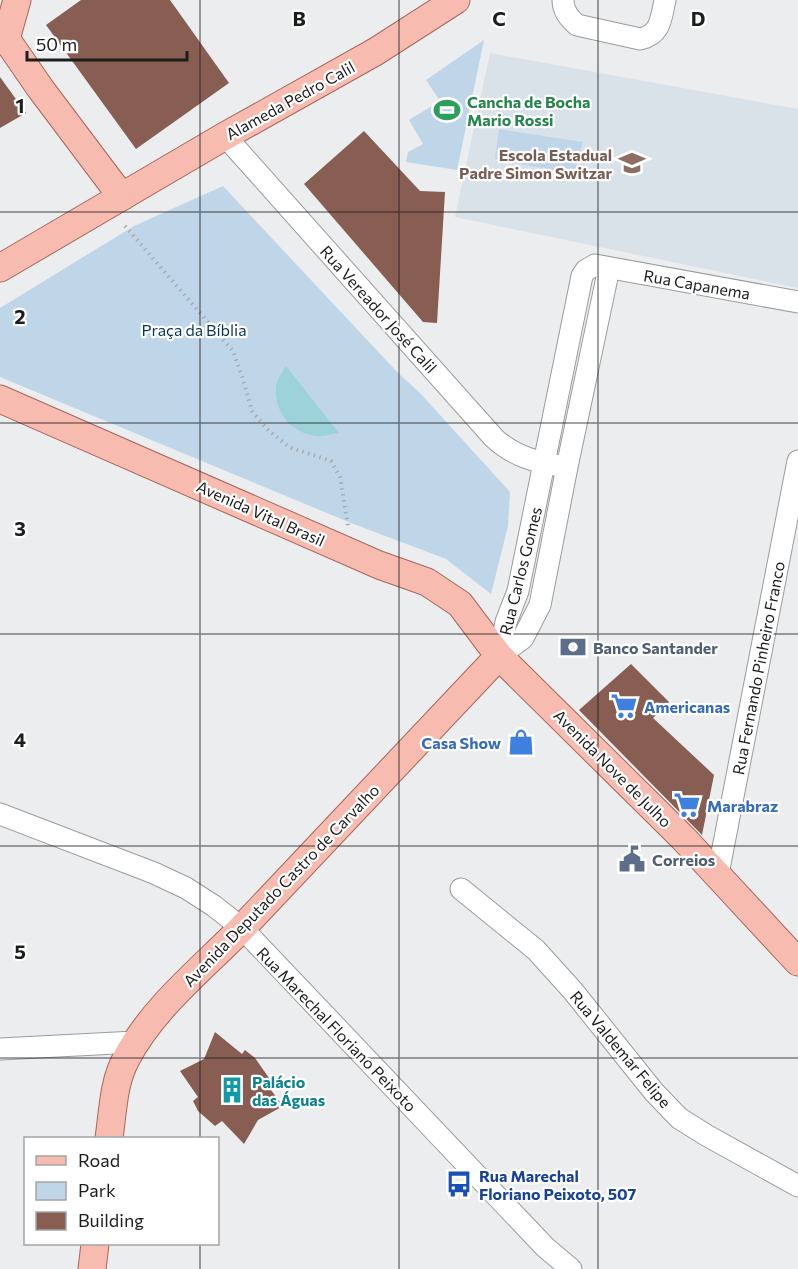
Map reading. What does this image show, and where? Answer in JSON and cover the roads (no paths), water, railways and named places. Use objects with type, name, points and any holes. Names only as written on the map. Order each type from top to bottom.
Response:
[{"type":"main road","points":[[17,0],[3,35],[122,197]]},
{"type":"main road","name":"Alameda Pedro Calil","points":[[0,268],[225,136],[375,52],[456,0]]},
{"type":"main road","name":"Avenida Vital Brasil","points":[[0,399],[380,565],[428,582],[460,604],[499,656]]},
{"type":"main road","name":"Avenida Nove de Julho","points":[[499,656],[718,874],[798,962]]},
{"type":"main road","name":"Avenida Deputado Castro de Carvalho","points":[[109,1137],[116,1087],[124,1062],[135,1042],[157,1014],[242,928],[499,656]]},
{"type":"main road","points":[[92,1269],[95,1245]]},
{"type":"street","points":[[563,0],[563,7],[569,18],[577,25],[640,39],[649,38],[656,33],[665,0]]},
{"type":"street","name":"Rua Vereador José Calil","points":[[225,136],[503,447],[519,456],[556,465]]},
{"type":"street","name":"Rua Carlos Gomes","points":[[499,656],[523,638],[540,605],[556,465],[582,276],[585,270],[602,266]]},
{"type":"street","name":"Rua Capanema","points":[[602,266],[798,302]]},
{"type":"street","name":"Rua Fernando Pinheiro Franco","points":[[718,874],[798,461]]},
{"type":"street","name":"Rua Marechal Floriano Peixoto","points":[[0,814],[154,873],[195,894],[242,928],[537,1239],[570,1269]]},
{"type":"street","name":"Rua Valdemar Felipe","points":[[461,889],[536,950],[573,991],[654,1092],[679,1118],[798,1186]]},
{"type":"street","points":[[0,1049],[135,1042]]},
{"type":"place","name":"Cancha de Bocha Mario Rossi","points":[[447,110]]},
{"type":"place","name":"Escola Estadual Padre Simon Switzar","points":[[632,163]]},
{"type":"place","name":"Banco Santander","points":[[573,647]]},
{"type":"place","name":"Americanas","points":[[624,706]]},
{"type":"place","name":"Casa Show","points":[[521,742]]},
{"type":"place","name":"Marabraz","points":[[687,805]]},
{"type":"place","name":"Correios","points":[[632,859]]},
{"type":"place","name":"Palácio das Águas","points":[[232,1090]]},
{"type":"place","name":"Rua Marechal Floriano Peixoto, 507","points":[[459,1184]]},
{"type":"park label","name":"Praça da Bíblia","points":[[194,329]]}]
